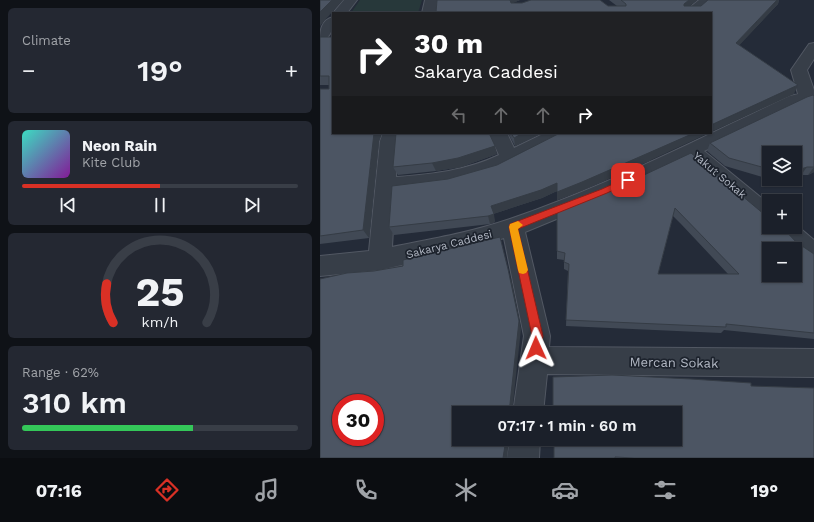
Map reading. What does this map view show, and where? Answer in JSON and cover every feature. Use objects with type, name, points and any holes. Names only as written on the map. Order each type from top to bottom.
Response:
[{"type":"street","points":[[341,12],[351,0]]},
{"type":"street","points":[[429,12],[431,0]]},
{"type":"street","points":[[691,12],[707,0]]},
{"type":"street","points":[[320,37],[332,22]]},
{"type":"street","points":[[808,101],[799,70],[814,47]]},
{"type":"street","name":"Sakarya Caddesi","points":[[320,266],[380,260],[454,244],[513,227],[604,191],[690,150],[808,101]]},
{"type":"street","points":[[380,260],[389,141],[392,134]]},
{"type":"street","points":[[498,134],[510,158]]},
{"type":"street","points":[[386,186],[451,179],[491,167],[558,134]]},
{"type":"street","name":"Yakut Sokak","points":[[690,150],[762,210]]},
{"type":"street","points":[[513,227],[537,336],[529,406]]},
{"type":"street","points":[[791,234],[814,253]]},
{"type":"street","name":"Mercan Sokak","points":[[534,360],[814,364]]},
{"type":"street","points":[[523,458],[524,446]]},
{"type":"shaded area","points":[[360,0],[422,0],[418,12],[352,12]]},
{"type":"building","points":[[320,0],[332,0],[320,12]]},
{"type":"building","points":[[437,0],[510,0],[511,3],[522,3],[531,0],[600,0],[608,6],[626,6],[626,4],[621,0],[689,0],[684,4],[684,6],[701,6],[708,0],[777,0],[736,43],[798,85],[712,125],[712,12],[436,12]]},
{"type":"building","points":[[320,37],[332,37],[332,134],[374,134],[363,230],[320,236],[320,89],[329,89],[329,76],[320,76]]},
{"type":"building","points":[[814,96],[814,167],[802,169],[802,146],[762,146],[762,167],[729,158],[710,143],[807,97]]},
{"type":"building","points":[[396,134],[489,134],[495,146],[458,158],[432,163],[393,167]]},
{"type":"building","points":[[512,134],[521,134],[514,138]]},
{"type":"building","points":[[558,134],[692,134],[557,192],[557,183],[541,190],[491,206],[494,214],[488,216],[389,227],[392,186],[448,179],[497,165]]},
{"type":"building","points":[[691,153],[762,212],[762,234],[789,234],[796,242],[762,242],[762,282],[802,282],[802,246],[814,254],[814,333],[726,324],[726,327],[566,320],[569,264],[564,262],[565,253],[557,251],[557,212],[614,189]],"holes":[[[675,208],[739,274],[658,274]]]},
{"type":"building","points":[[500,237],[519,321],[510,406],[452,406],[452,446],[505,446],[503,458],[320,458],[320,279],[347,273],[374,271],[403,266],[403,260]]},
{"type":"building","points":[[612,375],[751,383],[751,386],[814,388],[814,458],[554,458],[554,446],[682,446],[682,406],[553,406],[553,377]]},
{"type":"slow traffic","points":[[518,225],[513,227],[523,270]]},
{"type":"route","points":[[536,348],[537,336],[513,227],[628,180]]}]
